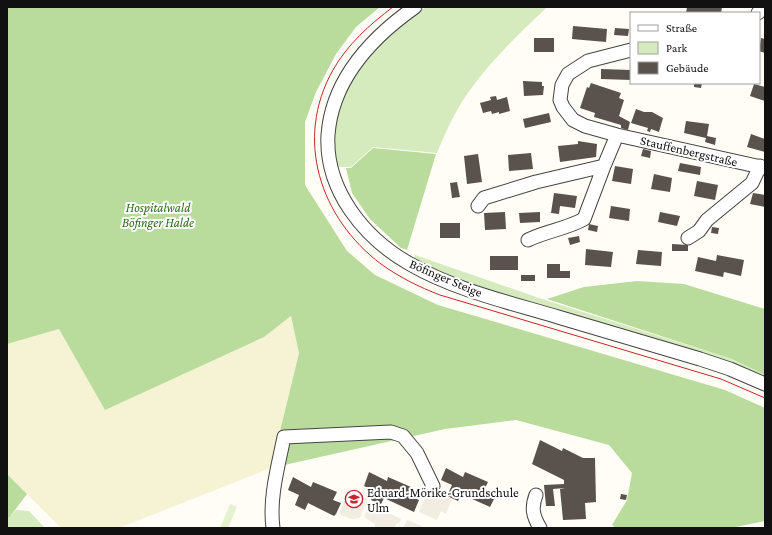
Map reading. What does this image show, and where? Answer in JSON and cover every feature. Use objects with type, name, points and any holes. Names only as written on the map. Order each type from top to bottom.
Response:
[{"type":"street","name":"Böfinger Steige","points":[[415,7],[374,41],[358,58],[335,98],[329,120],[328,142],[330,166],[338,191],[354,216],[390,251],[409,264],[434,276],[510,303],[700,359],[730,369],[765,384]]},
{"type":"street","name":"Stauffenbergstraße","points":[[630,50],[588,61],[568,74],[562,85],[560,100],[563,107],[573,120],[585,126],[617,134],[763,167],[752,182],[707,220],[699,231],[688,238]]},
{"type":"street","points":[[528,240],[541,234],[573,226],[584,219],[617,134]]},
{"type":"street","points":[[478,206],[484,198],[536,182],[604,166]]},
{"type":"street","points":[[273,528],[271,513],[284,437],[391,432],[403,436],[417,453],[433,486]]},
{"type":"street","points":[[536,495],[532,505],[534,518],[540,528]]},
{"type":"shaded area","points":[[291,316],[299,352],[271,468],[119,528],[61,528],[7,474],[7,344],[59,329],[264,337]]},
{"type":"shaded area","points":[[354,492],[367,499],[360,518],[351,519],[339,514],[347,494]]},
{"type":"shaded area","points":[[435,492],[452,499],[446,514],[441,511],[437,520],[419,512],[427,493],[433,496]]},
{"type":"shaded area","points":[[370,504],[401,519],[399,524],[397,523],[394,528],[375,528],[375,524],[364,517]]},
{"type":"shaded area","points":[[407,520],[426,528],[403,528]]},
{"type":"green space","name":"Hospitalwald Böfinger Halde","points":[[7,7],[380,7],[356,27],[336,54],[316,92],[305,122],[305,185],[347,251],[375,275],[438,305],[725,390],[765,408],[765,521],[731,528],[616,528],[612,525],[627,500],[632,473],[609,445],[516,420],[445,429],[271,468],[299,353],[291,316],[264,337],[105,410],[59,329],[7,344]]},
{"type":"green space","points":[[426,7],[547,7],[507,47],[465,97],[448,128],[437,153],[373,147],[351,167],[337,167],[334,141],[336,121],[342,98],[350,82],[371,53],[384,40],[397,28]]},
{"type":"green space","points":[[373,148],[436,154],[407,250],[401,248],[370,219],[352,193],[346,168],[351,168]]},
{"type":"green space","points":[[415,255],[545,300],[732,359],[765,375],[765,379],[445,275],[413,260]]},
{"type":"green space","points":[[637,281],[684,284],[765,309],[765,375],[732,359],[547,299],[584,287]]},
{"type":"green space","points":[[7,474],[27,494],[9,518],[7,517]]},
{"type":"green space","points":[[230,504],[237,507],[228,528],[220,528]]},
{"type":"green space","points":[[16,510],[29,511],[45,528],[7,528],[7,517],[9,518]]},
{"type":"building","points":[[687,7],[722,7],[721,12],[686,12]]},
{"type":"building","points":[[573,26],[607,29],[606,42],[572,39]]},
{"type":"building","points":[[615,28],[629,29],[628,36],[614,35]]},
{"type":"building","points":[[534,38],[554,38],[554,52],[534,52]]},
{"type":"building","points":[[761,38],[765,39],[765,53],[760,51]]},
{"type":"building","points":[[601,69],[630,70],[630,80],[601,79]]},
{"type":"building","points":[[523,81],[542,82],[542,86],[544,86],[543,95],[524,96]]},
{"type":"building","points":[[591,83],[621,93],[619,98],[624,100],[619,116],[630,122],[628,130],[621,128],[621,125],[594,117],[595,113],[580,108],[587,87],[589,88]]},
{"type":"building","points":[[694,84],[702,84],[701,88],[694,87]]},
{"type":"building","points":[[754,84],[765,87],[765,101],[750,96]]},
{"type":"building","points":[[496,96],[497,100],[507,97],[510,111],[499,114],[499,112],[492,114],[491,111],[483,113],[480,103],[491,100],[490,97]]},
{"type":"building","points":[[636,109],[644,112],[652,112],[663,118],[659,132],[651,129],[650,132],[647,131],[648,128],[631,123]]},
{"type":"building","points":[[549,113],[551,122],[525,128],[523,119]]},
{"type":"building","points":[[686,121],[709,124],[707,136],[716,138],[715,145],[705,142],[706,138],[684,133]]},
{"type":"building","points":[[751,134],[765,139],[765,152],[747,147]]},
{"type":"building","points":[[578,141],[597,144],[596,157],[560,162],[558,146],[578,144]]},
{"type":"building","points":[[643,149],[651,151],[650,158],[641,156]]},
{"type":"building","points":[[531,153],[533,169],[509,171],[508,155]]},
{"type":"building","points":[[478,154],[482,182],[467,184],[464,156]]},
{"type":"building","points":[[680,163],[701,167],[700,175],[678,171]]},
{"type":"building","points":[[615,166],[633,169],[631,184],[612,181]]},
{"type":"building","points":[[654,174],[672,178],[670,192],[651,189]]},
{"type":"building","points":[[697,181],[718,185],[715,200],[694,196]]},
{"type":"building","points":[[457,182],[460,197],[452,198],[450,183]]},
{"type":"building","points":[[554,193],[577,196],[575,208],[560,206],[559,214],[551,213]]},
{"type":"building","points":[[753,193],[765,195],[765,207],[750,204]]},
{"type":"building","points":[[611,206],[630,209],[629,221],[609,218]]},
{"type":"building","points":[[505,212],[506,229],[485,230],[484,213]]},
{"type":"building","points":[[540,212],[540,222],[520,223],[519,213]]},
{"type":"building","points":[[660,212],[680,216],[677,226],[658,222]]},
{"type":"building","points":[[440,223],[460,223],[460,238],[440,238]]},
{"type":"building","points":[[589,224],[598,226],[597,232],[588,230]]},
{"type":"building","points":[[712,227],[719,228],[718,234],[711,233]]},
{"type":"building","points":[[579,236],[580,242],[570,245],[568,238]]},
{"type":"building","points":[[672,244],[688,245],[688,251],[672,251]]},
{"type":"building","points":[[586,249],[613,252],[611,267],[585,265]]},
{"type":"building","points":[[638,250],[662,252],[661,266],[636,264]]},
{"type":"building","points":[[717,255],[744,260],[741,276],[724,272],[723,277],[695,271],[698,257],[716,261]]},
{"type":"building","points":[[490,256],[518,256],[518,270],[490,270]]},
{"type":"building","points":[[547,264],[560,264],[560,271],[570,271],[570,278],[547,278]]},
{"type":"building","points":[[521,275],[535,275],[535,281],[521,281]]},
{"type":"building","points":[[540,440],[562,451],[563,448],[583,458],[595,458],[596,502],[585,503],[586,519],[563,520],[560,489],[565,488],[553,489],[555,506],[546,506],[544,485],[564,484],[564,480],[532,464]]},
{"type":"building","points":[[446,468],[463,477],[465,472],[488,482],[484,490],[496,495],[490,507],[461,494],[458,501],[447,496],[452,485],[441,480]]},
{"type":"building","points":[[369,472],[387,481],[388,477],[411,487],[408,495],[419,500],[414,512],[384,498],[381,504],[371,500],[375,491],[364,486]]},
{"type":"building","points":[[293,477],[311,487],[313,482],[337,492],[333,500],[341,503],[336,514],[334,516],[308,503],[305,510],[295,505],[299,495],[288,490]]},
{"type":"building","points":[[621,494],[627,495],[626,500],[620,499]]},
{"type":"tram line","points":[[393,7],[376,20],[345,52],[333,70],[321,96],[315,123],[315,150],[320,176],[329,201],[342,224],[360,245],[381,264],[395,273],[440,295],[721,379],[765,398]]},
{"type":"place","name":"Eduard-Mörike-Grundschule Ulm","points":[[354,499]]}]
